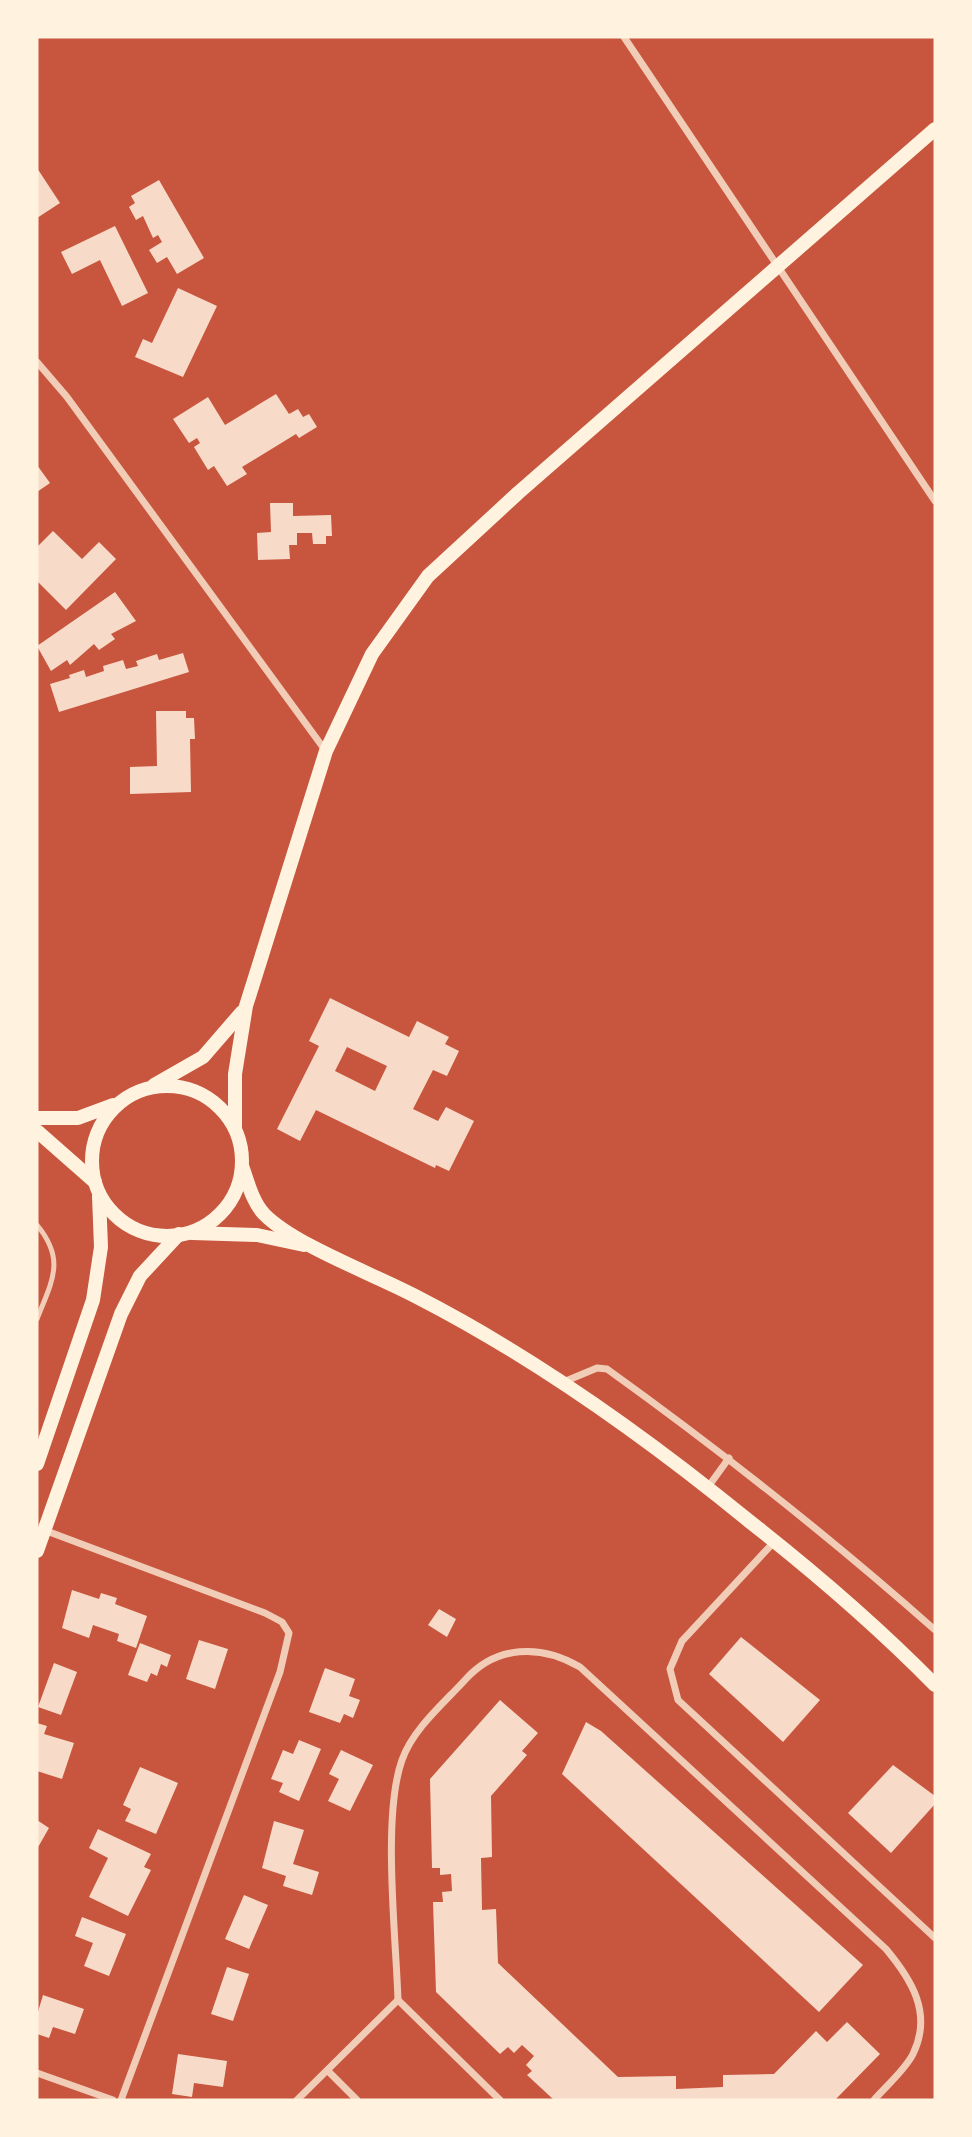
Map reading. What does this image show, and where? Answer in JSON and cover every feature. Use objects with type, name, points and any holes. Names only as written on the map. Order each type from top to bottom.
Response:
[{"type":"main road","points":[[37,1551],[121,1314],[140,1276],[184,1233],[209,1223],[226,1208],[237,1188],[242,1166],[241,1147],[235,1128],[235,1074],[246,1006],[326,751],[372,654],[428,576],[778,265],[935,130]]},
{"type":"main road","points":[[37,1118],[78,1118],[105,1110],[146,1089],[203,1057],[246,1006]]},
{"type":"main road","points":[[146,1089],[167,1086],[188,1089],[207,1098],[223,1111],[235,1128]]},
{"type":"main road","points":[[38,1456],[93,1300],[101,1247],[97,1187],[92,1159],[96,1136],[108,1115],[125,1099]]},
{"type":"main road","points":[[37,1131],[97,1187],[110,1210],[126,1224],[145,1233],[257,1235],[319,1248]]},
{"type":"main road","points":[[242,1166],[253,1198],[264,1214],[319,1248],[418,1297],[561,1383],[674,1460],[775,1541],[905,1654],[935,1685]]},
{"type":"street","points":[[624,37],[935,501]]},
{"type":"street","points":[[37,362],[67,397],[326,751]]},
{"type":"street","points":[[561,1383],[597,1368],[607,1369],[729,1458],[858,1562],[935,1630]]},
{"type":"street","points":[[708,1487],[729,1458]]},
{"type":"street","points":[[44,1530],[265,1613],[282,1622],[289,1633],[280,1672],[121,2100]]},
{"type":"street","points":[[775,1541],[682,1641],[670,1669],[678,1700],[935,1938]]},
{"type":"street","points":[[500,2100],[398,2000],[393,1830],[402,1760],[413,1737],[477,1667],[506,1653],[536,1650],[561,1656],[580,1667],[886,1949],[906,1973],[919,2003],[919,2033],[913,2055],[874,2100]]},
{"type":"street","points":[[297,2100],[398,2000]]},
{"type":"street","points":[[328,2071],[357,2100]]},
{"type":"street","points":[[37,2073],[113,2100]]},
{"type":"lane","points":[[37,1225],[49,1240],[56,1261],[37,1319]]},
{"type":"building","points":[[37,168],[60,203],[37,218]]},
{"type":"building","points":[[159,180],[204,258],[177,274],[167,257],[157,263],[149,250],[162,242],[158,235],[153,238],[143,216],[136,220],[129,207],[135,203],[131,196]]},
{"type":"building","points":[[115,226],[148,293],[122,306],[100,260],[72,274],[61,252]]},
{"type":"building","points":[[178,288],[217,306],[183,377],[135,357],[143,339],[152,343]]},
{"type":"building","points":[[276,394],[289,414],[298,409],[303,417],[309,414],[317,427],[299,438],[296,434],[242,467],[247,474],[227,486],[214,466],[208,470],[194,447],[200,443],[197,438],[189,443],[173,419],[208,397],[225,425]]},
{"type":"building","points":[[37,465],[50,483],[37,492]]},
{"type":"building","points":[[270,503],[293,503],[293,516],[331,515],[332,536],[326,536],[326,544],[313,544],[312,533],[297,533],[297,545],[289,545],[290,559],[258,560],[257,533],[271,532]]},
{"type":"building","points":[[53,531],[82,559],[99,542],[116,559],[66,610],[37,581],[37,547]]},
{"type":"building","points":[[115,592],[136,621],[111,634],[115,639],[99,650],[94,644],[70,665],[67,660],[51,671],[37,646]]},
{"type":"building","points":[[183,653],[189,672],[59,712],[50,684],[84,670],[86,677],[104,671],[103,666],[123,660],[126,669],[138,666],[136,661],[157,654],[159,660]]},
{"type":"building","points":[[156,711],[186,711],[186,718],[194,718],[195,739],[190,739],[191,792],[130,794],[130,767],[157,766]]},
{"type":"building","points":[[330,998],[409,1037],[417,1021],[449,1037],[445,1044],[459,1051],[447,1076],[433,1070],[413,1109],[438,1121],[446,1107],[474,1121],[449,1171],[436,1165],[435,1168],[316,1110],[300,1141],[277,1129],[319,1046],[309,1041]],"holes":[[[347,1047],[387,1066],[375,1091],[335,1071]]]},
{"type":"building","points":[[72,1590],[99,1599],[101,1593],[117,1598],[115,1604],[147,1616],[136,1648],[117,1641],[119,1634],[93,1625],[89,1638],[62,1628]]},
{"type":"building","points":[[439,1609],[456,1619],[447,1637],[428,1625]]},
{"type":"building","points":[[741,1637],[820,1700],[783,1742],[709,1674]]},
{"type":"building","points":[[199,1640],[228,1649],[215,1689],[186,1679]]},
{"type":"building","points":[[140,1643],[171,1655],[167,1667],[161,1664],[157,1676],[151,1673],[147,1682],[128,1675]]},
{"type":"building","points":[[54,1663],[77,1672],[61,1715],[38,1707]]},
{"type":"building","points":[[325,1668],[355,1679],[349,1696],[360,1700],[353,1718],[344,1714],[340,1723],[309,1712]]},
{"type":"building","points":[[500,1700],[538,1733],[522,1751],[527,1755],[491,1796],[492,1857],[481,1858],[482,1910],[496,1909],[498,1963],[618,2077],[676,2076],[676,2089],[723,2087],[723,2075],[774,2074],[816,2031],[827,2042],[847,2022],[880,2054],[835,2100],[554,2100],[527,2075],[532,2071],[526,2065],[534,2056],[522,2045],[514,2053],[508,2047],[500,2054],[436,1992],[433,1902],[443,1902],[442,1892],[452,1891],[451,1874],[440,1875],[440,1868],[432,1868],[430,1779]]},
{"type":"building","points":[[586,1722],[601,1731],[863,1965],[819,2012],[562,1774]]},
{"type":"building","points":[[37,1723],[47,1726],[44,1734],[74,1743],[62,1779],[37,1771]]},
{"type":"building","points":[[299,1740],[321,1749],[299,1801],[279,1792],[283,1783],[271,1779],[283,1750],[293,1754]]},
{"type":"building","points":[[341,1750],[373,1765],[350,1811],[328,1801],[339,1779],[329,1774]]},
{"type":"building","points":[[893,1765],[935,1796],[935,1804],[891,1853],[848,1813]]},
{"type":"building","points":[[140,1767],[178,1783],[156,1834],[125,1821],[131,1809],[123,1805]]},
{"type":"building","points":[[37,1820],[49,1828],[37,1849]]},
{"type":"building","points":[[274,1821],[304,1830],[293,1864],[319,1872],[312,1895],[283,1886],[286,1876],[262,1868]]},
{"type":"building","points":[[98,1829],[151,1854],[144,1867],[151,1870],[128,1916],[89,1897],[108,1858],[89,1848]]},
{"type":"building","points":[[244,1895],[268,1905],[249,1949],[225,1939]]},
{"type":"building","points":[[82,1917],[126,1934],[109,1976],[84,1966],[93,1943],[75,1936]]},
{"type":"building","points":[[227,1967],[249,1974],[233,2021],[211,2014]]},
{"type":"building","points":[[43,1995],[84,2009],[75,2034],[53,2027],[49,2038],[37,2034],[37,2015]]},
{"type":"building","points":[[178,2054],[227,2061],[223,2087],[194,2083],[192,2097],[172,2094]]}]
